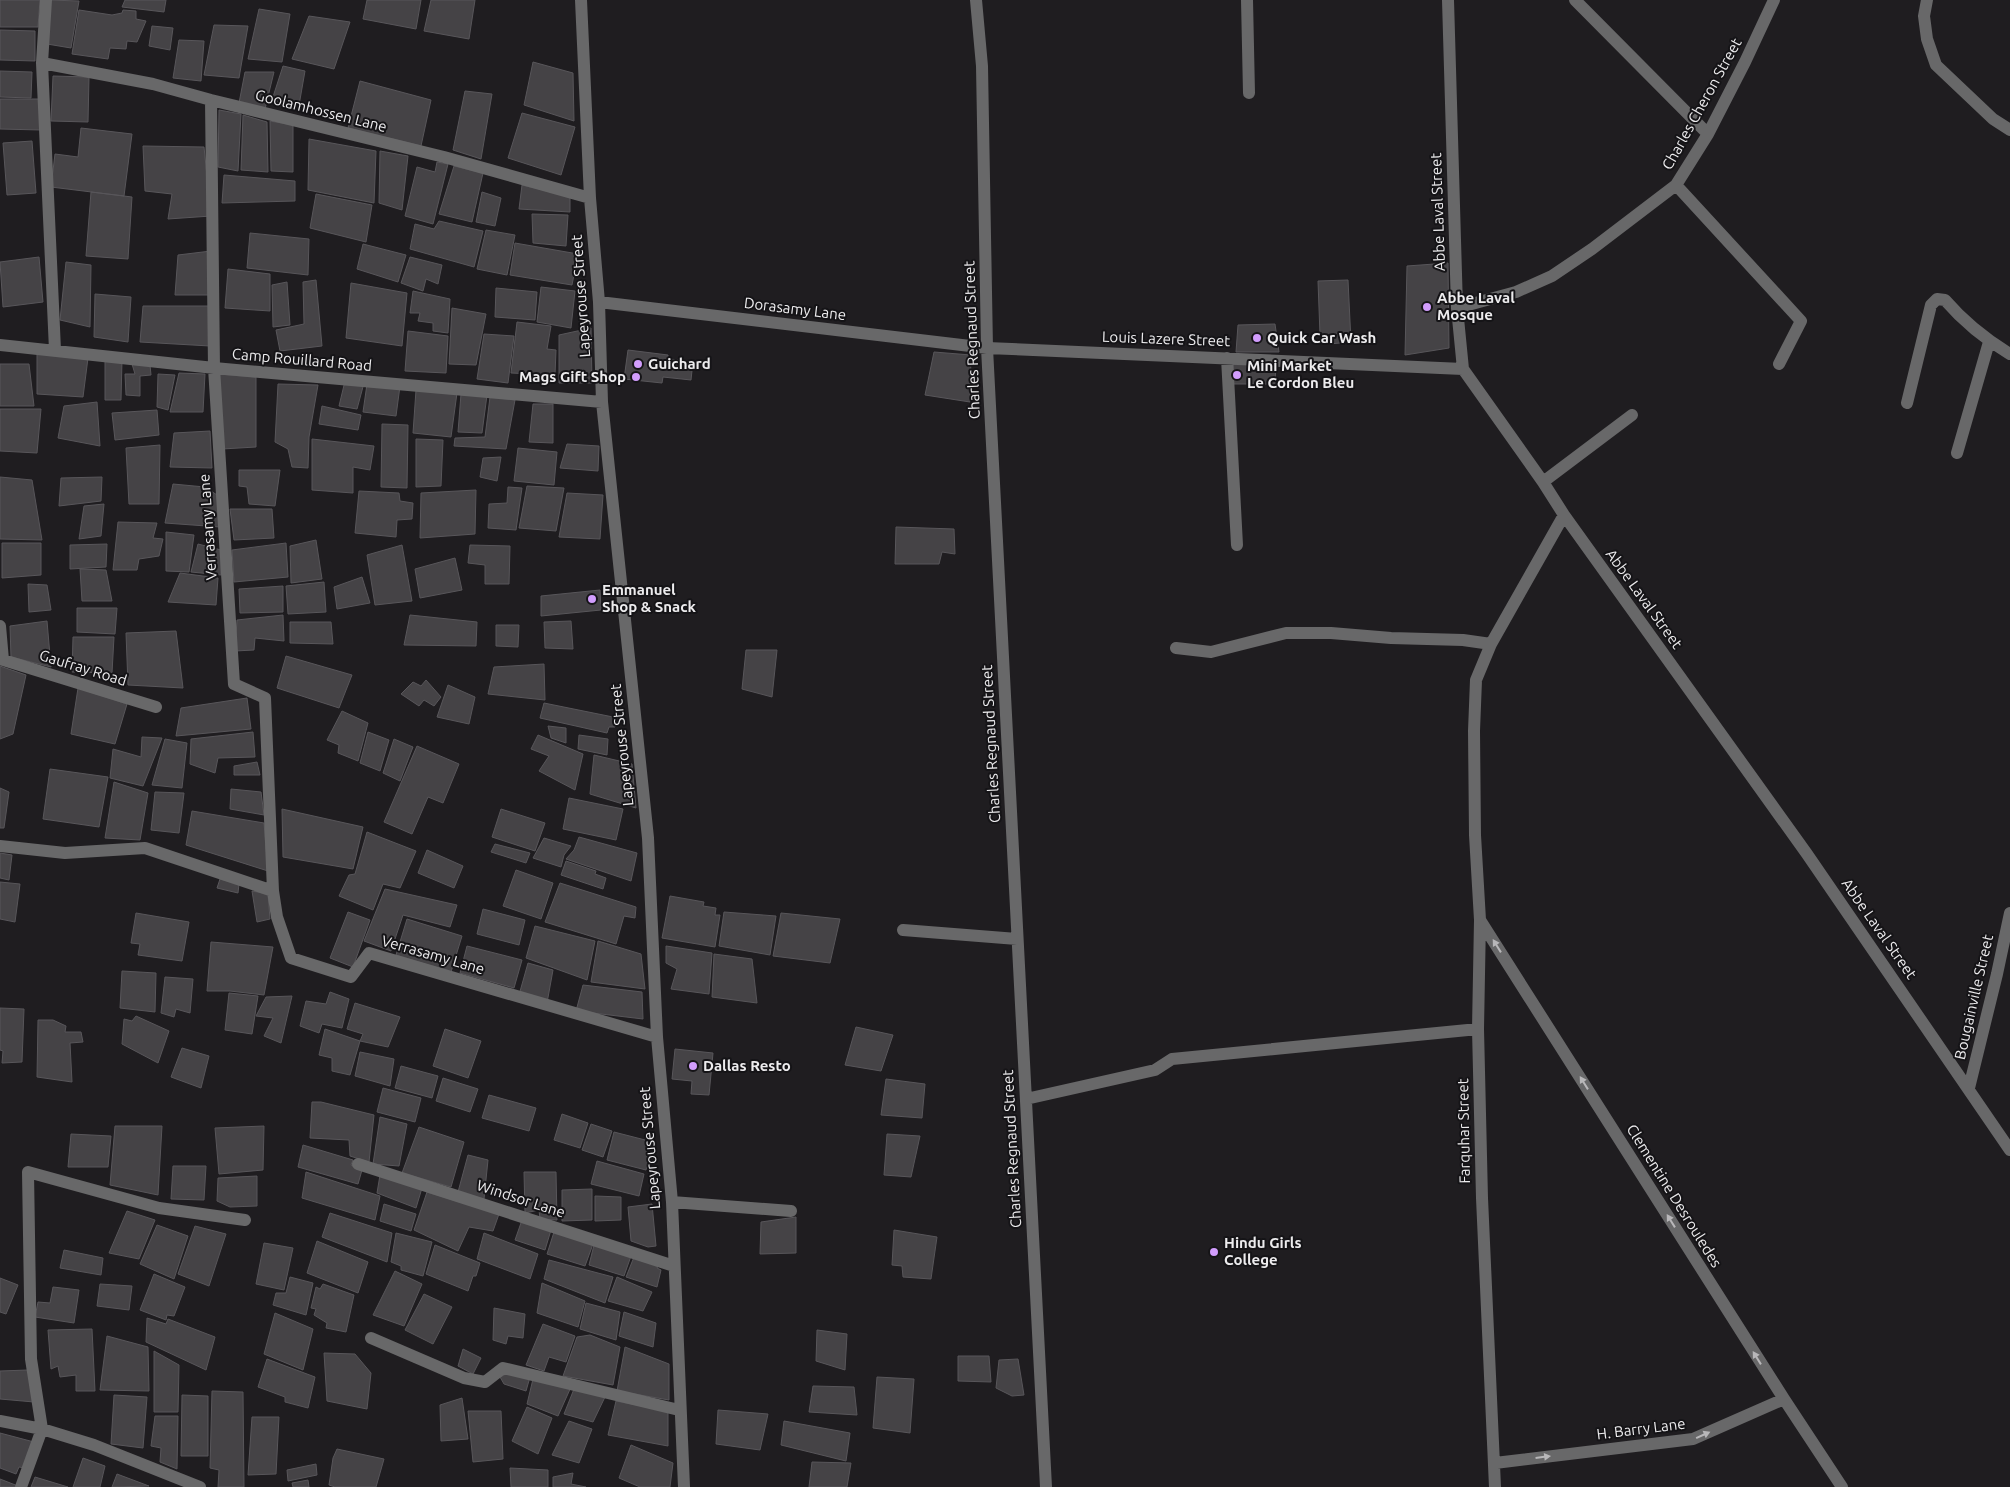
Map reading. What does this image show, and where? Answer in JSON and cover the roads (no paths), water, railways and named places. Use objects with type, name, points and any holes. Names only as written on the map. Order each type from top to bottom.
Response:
[{"type":"street","points":[[46,0],[42,63],[54,350]]},
{"type":"street","name":"Lapeyrouse Street","points":[[581,0],[590,198],[599,302],[602,402],[648,838],[657,1037],[672,1202],[684,1487]]},
{"type":"street","name":"Charles Regnaud Street","points":[[976,0],[982,66],[987,348],[1046,1487]]},
{"type":"street","points":[[1247,0],[1249,93]]},
{"type":"street","name":"Abbe Laval Street","points":[[1448,0],[1457,308],[1463,369],[1543,482],[1564,515],[1807,854],[2010,1150]]},
{"type":"street","points":[[1575,0],[1708,134]]},
{"type":"street","name":"Charles Cheron Street","points":[[1457,308],[1516,292],[1552,276],[1592,249],[1676,185],[1708,134],[1774,0]]},
{"type":"street","points":[[1927,0],[1924,16],[1927,39],[1936,65],[1993,119],[2010,130]]},
{"type":"street","name":"Goolamhossen Lane","points":[[42,63],[153,84],[444,157],[590,198]]},
{"type":"street","name":"Verrasamy Lane","points":[[212,100],[214,368],[234,684],[265,698],[273,891],[277,917],[291,958],[351,978],[368,953],[657,1037]]},
{"type":"street","points":[[1676,185],[1801,321],[1779,364]]},
{"type":"street","points":[[1908,403],[1931,304],[1937,300],[1945,300],[1960,317],[1989,342],[2010,354]]},
{"type":"street","name":"Dorasamy Lane","points":[[599,302],[987,348]]},
{"type":"street","points":[[1957,453],[1989,342]]},
{"type":"street","name":"Camp Rouillard Road","points":[[0,345],[214,368],[602,402]]},
{"type":"street","name":"Louis Lazere Street","points":[[987,348],[1463,369]]},
{"type":"street","points":[[1227,358],[1237,545]]},
{"type":"street","points":[[1543,482],[1632,415]]},
{"type":"street","name":"Farquhar Street","points":[[1495,1487],[1482,1198],[1478,1029],[1480,920],[1475,835],[1476,680],[1491,644],[1564,515]]},
{"type":"street","points":[[0,626],[2,660]]},
{"type":"street","points":[[1176,648],[1211,652],[1286,634],[1304,633],[1463,640],[1491,644]]},
{"type":"street","name":"Gaufray Road","points":[[2,660],[156,707]]},
{"type":"street","points":[[0,846],[65,853],[145,848],[273,891]]},
{"type":"street","name":"Bougainville Street","points":[[1969,1088],[2010,913]]},
{"type":"street","name":"Clementine Desrouledes","points":[[1480,920],[1784,1399],[1842,1487]]},
{"type":"street","points":[[904,930],[1018,939]]},
{"type":"street","points":[[1026,1099],[1156,1070],[1172,1059],[1478,1029]]},
{"type":"street","name":"Windsor Lane","points":[[358,1164],[674,1266]]},
{"type":"street","points":[[21,1487],[42,1429],[31,1359],[28,1172],[159,1208],[244,1220]]},
{"type":"street","points":[[672,1202],[790,1211]]},
{"type":"street","points":[[371,1338],[464,1378],[485,1382],[503,1368],[680,1410]]},
{"type":"street","name":"H. Barry Lane","points":[[1495,1463],[1693,1440],[1784,1399]]},
{"type":"street","points":[[0,1421],[42,1429],[94,1445],[200,1487]]},
{"type":"place","name":"Abbe Laval Mosque","points":[[1427,307]]},
{"type":"place","name":"Quick Car Wash","points":[[1257,338]]},
{"type":"place","name":"Guichard","points":[[638,364]]},
{"type":"place","name":"Mini Market Le Cordon Bleu","points":[[1237,375]]},
{"type":"place","name":"Mags Gift Shop","points":[[636,377]]},
{"type":"place","name":"Emmanuel Shop & Snack","points":[[592,599]]},
{"type":"place","name":"Dallas Resto","points":[[693,1066]]},
{"type":"place","name":"Hindu Girls College","points":[[1214,1252]]}]
